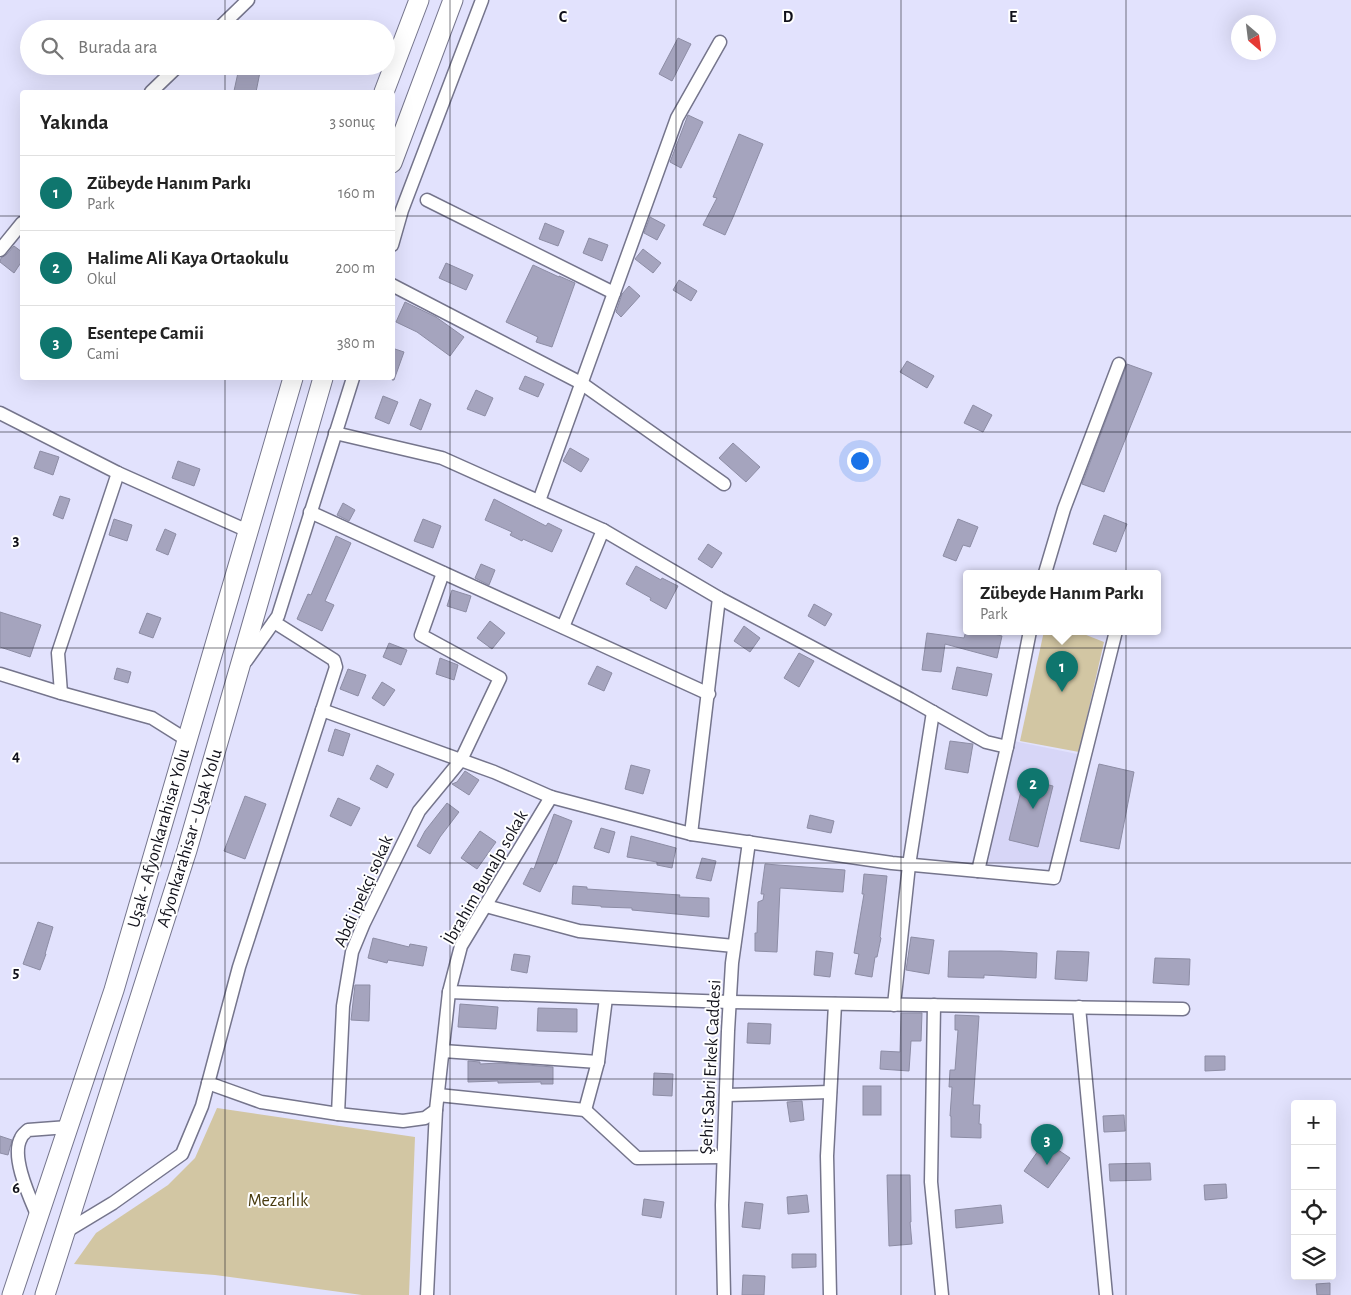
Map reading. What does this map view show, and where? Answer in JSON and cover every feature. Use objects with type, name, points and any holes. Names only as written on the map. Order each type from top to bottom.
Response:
[{"type":"highway","points":[[395,63],[419,0]]},
{"type":"highway","points":[[395,155],[453,0]]},
{"type":"highway","points":[[385,90],[390,75]]},
{"type":"highway","name":"Uşak - Afyonkarahisar Yolu","points":[[12,1295],[114,990],[292,380]]},
{"type":"highway","name":"Afyonkarahisar - Uşak Yolu","points":[[45,1295],[187,850],[322,380]]},
{"type":"street","points":[[227,20],[248,0]]},
{"type":"street","points":[[395,234],[402,210],[482,0]]},
{"type":"street","points":[[539,501],[677,118],[720,42]]},
{"type":"street","points":[[152,90],[168,75]]},
{"type":"street","points":[[428,200],[614,293]]},
{"type":"street","points":[[0,250],[20,225]]},
{"type":"street","points":[[395,286],[581,383],[724,484]]},
{"type":"street","points":[[1046,570],[1064,509],[1119,364]]},
{"type":"street","points":[[239,670],[278,616],[352,380]]},
{"type":"street","points":[[0,413],[118,473],[248,531]]},
{"type":"street","points":[[335,433],[442,458],[602,530],[719,598],[986,742],[1007,747]]},
{"type":"street","points":[[61,693],[58,653],[118,473]]},
{"type":"street","points":[[310,512],[709,694]]},
{"type":"street","points":[[563,627],[602,530]]},
{"type":"street","name":"Abdi ipekçi sokak","points":[[338,1114],[344,1006],[352,952],[418,811],[461,760],[500,678],[421,635],[443,572]]},
{"type":"street","points":[[691,834],[719,598]]},
{"type":"street","points":[[65,1232],[114,1203],[182,1154],[202,1106],[238,967],[336,667],[334,660],[274,622]]},
{"type":"street","points":[[978,871],[1007,747],[1029,635]]},
{"type":"street","points":[[322,710],[494,772],[551,797],[691,834],[909,865],[1054,878],[1115,635]]},
{"type":"street","points":[[0,674],[152,718],[187,740]]},
{"type":"street","points":[[894,1005],[909,865],[933,712]]},
{"type":"street","name":"İbrahim Bunalp sokak","points":[[427,1295],[436,1110],[449,992],[461,946],[551,797]]},
{"type":"street","name":"Şehit Sabri Erkek Caddesi","points":[[724,1295],[722,1205],[730,1002],[734,946],[748,842]]},
{"type":"street","points":[[486,906],[579,931],[734,946]]},
{"type":"street","points":[[449,992],[730,1002],[1183,1009]]},
{"type":"street","points":[[585,1110],[598,1062],[606,998]]},
{"type":"street","points":[[830,1295],[827,1156],[835,1004]]},
{"type":"street","points":[[934,1005],[932,1182],[942,1295]]},
{"type":"street","points":[[1078,1007],[1106,1295]]},
{"type":"street","points":[[442,1051],[598,1062]]},
{"type":"street","points":[[208,1083],[261,1102],[338,1114],[403,1121],[424,1118],[436,1110]]},
{"type":"street","points":[[726,1095],[830,1092]]},
{"type":"street","points":[[438,1095],[585,1110],[637,1158],[724,1156]]},
{"type":"street","points":[[38,1217],[23,1182],[18,1152],[20,1139],[28,1130],[68,1127]]},
{"type":"shaded area","points":[[1014,741],[1082,755],[1051,864],[988,863]]},
{"type":"green space","points":[[1043,635],[1086,635],[1104,642],[1079,752],[1020,741]]},
{"type":"green space","name":"Mezarlık","points":[[217,1108],[415,1137],[409,1295],[362,1295],[215,1275],[74,1264],[96,1233],[168,1185],[195,1158]]},
{"type":"building","points":[[678,38],[691,44],[672,81],[659,74]]},
{"type":"building","points":[[237,75],[259,75],[256,90],[234,90]]},
{"type":"building","points":[[688,115],[703,122],[681,168],[670,162]]},
{"type":"building","points":[[739,134],[763,144],[725,235],[703,225],[717,198],[713,197]]},
{"type":"building","points":[[650,217],[665,225],[657,240],[644,233]]},
{"type":"building","points":[[545,223],[564,231],[558,246],[539,239]]},
{"type":"building","points":[[589,238],[608,245],[602,261],[583,253]]},
{"type":"building","points":[[14,246],[20,250],[20,264],[14,273],[0,262],[1,258]]},
{"type":"building","points":[[643,249],[661,263],[653,273],[635,259]]},
{"type":"building","points":[[446,263],[473,275],[466,290],[439,278]]},
{"type":"building","points":[[533,265],[575,283],[552,347],[536,342],[538,337],[506,322]]},
{"type":"building","points":[[679,280],[697,291],[691,301],[673,290]]},
{"type":"building","points":[[629,286],[640,296],[621,317],[616,312],[622,294]]},
{"type":"building","points":[[405,302],[436,317],[464,337],[450,356],[417,332],[396,322]]},
{"type":"building","points":[[395,349],[404,352],[395,377]]},
{"type":"building","points":[[907,361],[934,376],[927,388],[900,372]]},
{"type":"building","points":[[1127,364],[1152,373],[1104,492],[1082,484]]},
{"type":"building","points":[[525,376],[544,384],[538,397],[519,389]]},
{"type":"building","points":[[476,390],[493,398],[485,416],[467,409]]},
{"type":"building","points":[[383,396],[398,402],[389,424],[375,418]]},
{"type":"building","points":[[420,399],[431,404],[421,430],[410,425]]},
{"type":"building","points":[[973,405],[992,415],[983,432],[964,423]]},
{"type":"building","points":[[733,443],[760,467],[746,482],[719,458]]},
{"type":"building","points":[[570,448],[589,459],[581,472],[563,461]]},
{"type":"building","points":[[40,451],[59,457],[53,475],[34,468]]},
{"type":"building","points":[[178,461],[200,469],[194,486],[172,478]]},
{"type":"building","points":[[60,496],[70,499],[63,519],[53,515]]},
{"type":"building","points":[[494,499],[546,526],[548,523],[562,530],[552,552],[523,539],[522,541],[510,535],[512,532],[485,520]]},
{"type":"building","points":[[343,503],[355,510],[349,521],[337,515]]},
{"type":"building","points":[[1104,515],[1127,524],[1116,552],[1093,544]]},
{"type":"building","points":[[114,519],[132,525],[127,541],[109,535]]},
{"type":"building","points":[[423,519],[441,526],[433,548],[414,541]]},
{"type":"building","points":[[958,519],[978,527],[970,547],[963,545],[956,561],[943,556]]},
{"type":"building","points":[[165,529],[176,534],[168,555],[156,550]]},
{"type":"building","points":[[336,536],[351,543],[325,601],[334,605],[322,631],[297,619],[308,594],[311,595]]},
{"type":"building","points":[[708,544],[722,553],[712,568],[698,559]]},
{"type":"building","points":[[481,564],[495,570],[489,585],[475,578]]},
{"type":"building","points":[[636,566],[661,580],[662,578],[678,586],[666,609],[626,584]]},
{"type":"building","points":[[452,590],[471,596],[466,612],[447,606]]},
{"type":"building","points":[[814,604],[832,614],[825,626],[808,616]]},
{"type":"building","points":[[0,612],[41,625],[30,657],[0,647]]},
{"type":"building","points":[[147,613],[161,618],[153,638],[139,633]]},
{"type":"building","points":[[490,621],[505,633],[492,649],[477,638]]},
{"type":"building","points":[[744,626],[760,638],[750,652],[734,641]]},
{"type":"building","points":[[927,633],[964,638],[965,635],[1002,636],[997,658],[945,644],[941,672],[922,670]]},
{"type":"building","points":[[389,643],[407,650],[401,665],[383,657]]},
{"type":"building","points":[[799,653],[814,661],[799,687],[784,678]]},
{"type":"building","points":[[440,658],[458,665],[454,680],[436,674]]},
{"type":"building","points":[[597,666],[612,673],[604,691],[588,684]]},
{"type":"building","points":[[957,667],[992,674],[987,696],[952,689]]},
{"type":"building","points":[[117,668],[131,672],[128,683],[114,679]]},
{"type":"building","points":[[348,669],[366,675],[358,696],[340,689]]},
{"type":"building","points":[[382,682],[395,690],[384,706],[372,698]]},
{"type":"building","points":[[335,729],[350,734],[343,756],[328,751]]},
{"type":"building","points":[[950,741],[973,744],[968,773],[945,769]]},
{"type":"building","points":[[1099,764],[1134,772],[1119,849],[1080,841]]},
{"type":"building","points":[[377,765],[394,774],[387,788],[370,779]]},
{"type":"building","points":[[631,765],[650,770],[643,794],[625,789]]},
{"type":"building","points":[[465,771],[479,780],[469,795],[452,784],[457,782]]},
{"type":"building","points":[[1024,779],[1053,786],[1038,847],[1009,840]]},
{"type":"building","points":[[245,796],[266,804],[245,859],[224,851]]},
{"type":"building","points":[[338,798],[360,808],[351,826],[330,816]]},
{"type":"building","points":[[447,803],[459,812],[430,854],[417,846],[425,831]]},
{"type":"building","points":[[554,814],[572,821],[556,864],[554,863],[540,892],[523,884],[531,868],[534,869]]},
{"type":"building","points":[[810,815],[834,821],[831,833],[807,828]]},
{"type":"building","points":[[601,828],[615,832],[609,853],[594,848]]},
{"type":"building","points":[[480,831],[496,842],[477,869],[461,858]]},
{"type":"building","points":[[631,836],[676,848],[672,868],[657,865],[657,862],[627,857]]},
{"type":"building","points":[[702,858],[716,861],[711,881],[696,878]]},
{"type":"building","points":[[765,864],[845,870],[843,892],[780,888],[777,952],[755,951],[758,902],[763,900],[764,894],[761,894]]},
{"type":"building","points":[[864,874],[887,876],[881,938],[877,957],[875,957],[872,977],[855,974],[859,954],[854,953],[864,894],[862,894]]},
{"type":"building","points":[[573,886],[587,887],[587,889],[709,898],[709,917],[632,910],[632,908],[572,904]]},
{"type":"building","points":[[38,922],[53,927],[40,970],[23,964]]},
{"type":"building","points":[[911,937],[934,940],[929,974],[906,970]]},
{"type":"building","points":[[373,938],[409,947],[410,944],[427,947],[423,966],[388,960],[387,963],[368,958]]},
{"type":"building","points":[[816,951],[833,953],[830,977],[814,975]]},
{"type":"building","points":[[949,951],[1037,953],[1036,978],[984,975],[984,978],[948,977]]},
{"type":"building","points":[[1057,951],[1089,952],[1087,981],[1055,979]]},
{"type":"building","points":[[514,954],[530,956],[527,973],[511,970]]},
{"type":"building","points":[[1155,958],[1190,959],[1189,985],[1153,983]]},
{"type":"building","points":[[355,985],[370,985],[369,1021],[351,1020]]},
{"type":"building","points":[[460,1004],[498,1007],[496,1029],[458,1027]]},
{"type":"building","points":[[538,1008],[577,1009],[577,1032],[537,1031]]},
{"type":"building","points":[[901,1013],[922,1013],[921,1041],[911,1041],[909,1071],[880,1069],[881,1051],[900,1052]]},
{"type":"building","points":[[955,1015],[979,1016],[973,1105],[980,1105],[979,1124],[981,1124],[981,1138],[951,1137],[952,1087],[949,1087],[950,1070],[955,1070],[958,1030],[955,1030]]},
{"type":"building","points":[[748,1023],[771,1024],[770,1044],[747,1043]]},
{"type":"building","points":[[1205,1056],[1225,1056],[1225,1070],[1205,1071]]},
{"type":"building","points":[[468,1061],[480,1062],[480,1064],[499,1063],[553,1067],[553,1084],[541,1084],[541,1082],[468,1082]]},
{"type":"building","points":[[654,1073],[673,1074],[672,1096],[653,1095]]},
{"type":"building","points":[[863,1086],[881,1086],[881,1115],[863,1115]]},
{"type":"building","points":[[802,1101],[804,1120],[790,1122],[787,1102]]},
{"type":"building","points":[[1124,1115],[1125,1131],[1104,1132],[1103,1116]]},
{"type":"building","points":[[0,1136],[12,1140],[8,1155],[0,1153]]},
{"type":"building","points":[[1045,1141],[1070,1158],[1048,1188],[1024,1171]]},
{"type":"building","points":[[1150,1163],[1151,1180],[1110,1181],[1109,1164]]},
{"type":"building","points":[[887,1175],[910,1175],[912,1244],[889,1246]]},
{"type":"building","points":[[1226,1184],[1227,1198],[1205,1200],[1204,1185]]},
{"type":"building","points":[[807,1195],[809,1212],[788,1214],[787,1197]]},
{"type":"building","points":[[644,1199],[664,1202],[661,1218],[642,1215]]},
{"type":"building","points":[[745,1202],[763,1204],[760,1229],[742,1227]]},
{"type":"building","points":[[1001,1205],[1003,1223],[956,1228],[955,1210]]},
{"type":"building","points":[[792,1254],[816,1254],[816,1267],[792,1268]]},
{"type":"building","points":[[743,1275],[765,1276],[764,1295],[742,1295]]},
{"type":"building","points":[[1330,1283],[1330,1295],[1317,1295],[1316,1284]]},
{"type":"place","name":"Zübeyde Hanım Parkı","points":[[1062,692]]},
{"type":"place","name":"Halime Ali Kaya Ortaokulu","points":[[1033,809]]},
{"type":"place","name":"Esentepe Camii","points":[[1047,1165]]}]
